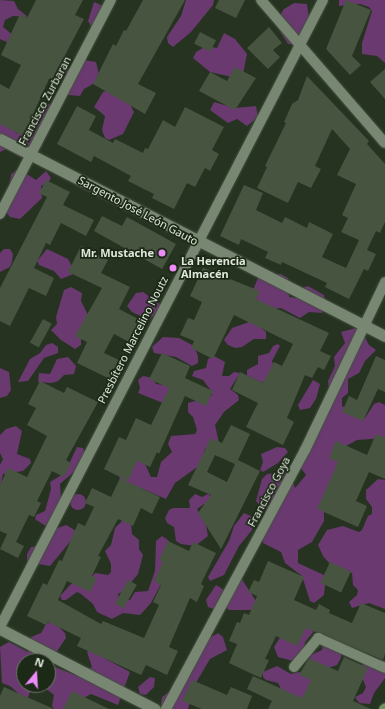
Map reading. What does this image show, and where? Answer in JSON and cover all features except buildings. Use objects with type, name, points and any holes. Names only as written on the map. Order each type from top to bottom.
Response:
[{"type":"street","name":"Francisco Zurbaran","points":[[0,214],[112,0]]},
{"type":"street","points":[[262,0],[301,43],[385,143]]},
{"type":"street","name":"Presbítero Marcelino Noutz","points":[[0,628],[197,242],[323,0]]},
{"type":"street","name":"Sargento José León Gauto","points":[[0,139],[197,242],[385,336]]},
{"type":"street","name":"Francisco Goya","points":[[166,709],[305,450],[385,282]]},
{"type":"street","points":[[0,628],[155,709]]},
{"type":"street","points":[[294,667],[318,638],[385,668]]},
{"type":"shaded area","points":[[0,0],[14,1],[18,9],[28,17],[13,16],[5,20],[3,27],[14,36],[9,43],[0,39]]},
{"type":"shaded area","points":[[186,0],[214,0],[213,5],[191,32],[173,47],[168,43],[167,37],[181,16]]},
{"type":"shaded area","points":[[339,0],[385,0],[385,63],[377,56],[362,54],[362,43],[372,11],[369,7],[360,4],[339,6]]},
{"type":"shaded area","points":[[94,2],[101,5],[104,11],[95,32],[88,21]]},
{"type":"shaded area","points":[[294,3],[307,4],[309,18],[294,44],[288,44],[275,23],[284,9]]},
{"type":"shaded area","points":[[224,33],[235,39],[247,54],[243,74],[232,77],[210,72],[193,58],[196,52],[206,46],[217,48]]},
{"type":"shaded area","points":[[61,55],[68,57],[69,68],[75,70],[84,60],[96,62],[99,75],[95,83],[84,89],[80,96],[68,95],[66,79],[62,77],[63,73],[55,68]]},
{"type":"shaded area","points":[[107,91],[130,104],[134,112],[123,134],[109,140],[105,138],[102,130],[105,116],[94,107],[103,92]]},
{"type":"shaded area","points":[[214,102],[235,108],[256,106],[258,117],[247,126],[237,119],[228,123],[210,110]]},
{"type":"shaded area","points":[[49,104],[55,111],[41,148],[20,157],[6,149],[0,152],[0,115],[16,133],[23,134],[30,129],[42,105]]},
{"type":"shaded area","points":[[19,169],[36,180],[46,171],[51,178],[48,183],[41,186],[42,198],[20,219],[10,217],[6,212],[11,174]]},
{"type":"shaded area","points":[[4,249],[10,249],[13,254],[12,262],[10,267],[0,272],[0,253]]},
{"type":"shaded area","points":[[47,249],[68,259],[76,273],[61,279],[54,271],[39,265],[37,261]]},
{"type":"shaded area","points":[[281,274],[288,278],[289,297],[297,298],[302,288],[308,286],[324,295],[326,305],[322,313],[309,312],[300,318],[281,308],[273,309],[257,300],[253,290],[258,278],[264,275]]},
{"type":"shaded area","points":[[71,287],[82,293],[81,301],[88,315],[81,338],[81,345],[75,349],[61,340],[51,330],[57,324],[56,317],[64,290]]},
{"type":"shaded area","points":[[143,292],[163,306],[149,320],[132,312],[127,306],[136,293]]},
{"type":"shaded area","points":[[252,321],[266,332],[266,339],[254,339],[242,347],[235,348],[228,345],[224,340],[232,328]]},
{"type":"shaded area","points":[[356,328],[361,330],[369,345],[376,350],[365,361],[359,373],[348,379],[348,393],[342,398],[342,406],[365,418],[374,404],[379,402],[385,405],[385,438],[357,440],[346,446],[342,469],[324,512],[324,521],[312,542],[298,550],[298,563],[326,576],[324,595],[314,603],[310,601],[302,576],[285,563],[281,552],[263,543],[262,538],[265,512],[256,501],[262,479],[267,474],[286,472],[290,474],[295,488],[306,475],[300,467],[306,435],[329,390],[328,381],[335,366],[334,357],[345,343],[341,332]]},
{"type":"shaded area","points":[[163,337],[179,338],[194,346],[198,356],[198,363],[192,366],[176,357],[154,353],[152,347]]},
{"type":"shaded area","points":[[52,343],[58,347],[58,353],[44,358],[28,381],[18,382],[30,359],[40,353],[46,345]]},
{"type":"shaded area","points":[[278,344],[280,346],[272,361],[274,366],[266,384],[247,376],[247,370],[258,364],[258,356],[269,353],[273,346]]},
{"type":"shaded area","points":[[214,356],[225,362],[222,376],[229,376],[234,372],[240,373],[230,389],[238,395],[239,400],[224,412],[215,425],[219,443],[211,450],[205,449],[200,465],[175,483],[166,499],[120,479],[119,476],[136,460],[145,464],[151,477],[157,477],[161,462],[172,452],[168,444],[171,436],[195,434],[197,430],[193,417],[188,412],[188,403],[206,398],[212,395],[212,392],[203,380],[192,376],[194,371],[206,368],[208,359]]},
{"type":"shaded area","points":[[68,357],[76,366],[74,374],[64,375],[58,381],[52,383],[38,382],[39,373],[50,374],[57,359]]},
{"type":"shaded area","points":[[0,368],[9,372],[11,390],[7,396],[0,398]]},
{"type":"shaded area","points":[[143,376],[153,378],[156,384],[171,386],[163,403],[138,393],[140,388],[138,380]]},
{"type":"shaded area","points":[[313,380],[320,384],[316,399],[310,408],[300,410],[298,405]]},
{"type":"shaded area","points":[[16,426],[22,431],[17,454],[30,459],[31,463],[23,471],[3,474],[0,488],[0,465],[3,459],[0,453],[0,435],[6,429]]},
{"type":"shaded area","points":[[77,447],[83,448],[85,454],[75,471],[60,484],[61,499],[47,526],[44,525],[35,519],[36,515],[45,511],[51,489],[50,482],[60,476],[69,464]]},
{"type":"shaded area","points":[[277,447],[285,448],[288,452],[278,463],[263,472],[260,470],[263,462],[261,454]]},
{"type":"shaded area","points":[[378,479],[385,480],[385,609],[369,603],[352,608],[349,602],[357,595],[358,590],[353,585],[352,573],[330,564],[323,556],[318,545],[327,530],[343,526],[359,532],[362,530],[368,516],[372,514],[372,507],[366,499],[366,490]]},
{"type":"shaded area","points":[[75,494],[81,494],[86,499],[84,508],[81,510],[75,510],[70,505],[70,499]]},
{"type":"shaded area","points":[[195,494],[202,497],[208,494],[212,497],[211,505],[204,504],[197,509],[206,525],[208,536],[195,546],[181,544],[176,541],[174,527],[167,523],[165,518],[169,510],[173,508],[190,508],[189,500]]},
{"type":"shaded area","points":[[244,513],[253,517],[252,530],[239,546],[224,575],[210,581],[208,577],[229,541],[234,526]]},
{"type":"shaded area","points":[[123,520],[131,522],[132,534],[139,540],[139,549],[143,555],[138,574],[125,590],[118,594],[119,601],[130,600],[135,592],[148,591],[155,571],[156,541],[162,536],[169,541],[170,545],[163,563],[161,584],[151,603],[140,615],[123,613],[112,619],[97,612],[93,604],[77,592],[66,600],[62,600],[60,596],[71,584],[90,579],[95,573],[108,575],[111,572],[111,564],[105,551],[111,545],[115,528]]},
{"type":"shaded area","points":[[66,525],[78,532],[50,566],[27,562],[27,554],[31,547],[40,546],[55,529]]},
{"type":"shaded area","points":[[241,578],[256,601],[314,631],[305,642],[304,650],[293,661],[278,657],[274,647],[281,636],[255,610],[229,610],[226,607]]},
{"type":"shaded area","points":[[216,585],[224,590],[214,609],[208,607],[206,600]]},
{"type":"shaded area","points":[[50,622],[58,626],[65,633],[66,638],[56,653],[16,653],[16,691],[10,686],[2,683],[0,647],[9,642],[28,652],[31,637],[41,633],[46,624]]},
{"type":"shaded area","points":[[218,633],[223,637],[227,650],[210,659],[194,686],[188,709],[165,709],[161,704],[162,697],[189,678],[208,639]]},
{"type":"shaded area","points":[[330,637],[341,643],[341,658],[337,665],[328,668],[309,660],[311,655],[322,650],[323,642]]},
{"type":"shaded area","points":[[89,650],[130,672],[118,705],[91,694],[63,709],[54,709],[52,706],[54,695],[51,693],[56,693],[56,668],[78,676],[92,667],[87,652]]},
{"type":"shaded area","points":[[378,659],[385,661],[385,678],[374,693],[370,704],[359,703],[355,697],[363,693],[366,687],[363,680],[359,679],[361,665]]},
{"type":"shaded area","points":[[277,666],[291,674],[299,672],[315,678],[304,703],[282,691],[278,683],[266,680],[263,677],[263,672]]},
{"type":"shaded area","points":[[150,677],[155,678],[154,687],[146,695],[140,694],[138,687]]},
{"type":"shaded area","points":[[18,693],[30,693],[27,701]]},
{"type":"place","name":"Mr. Mustache","points":[[162,253]]},
{"type":"place","name":"La Herencia Almacén","points":[[173,268]]}]
